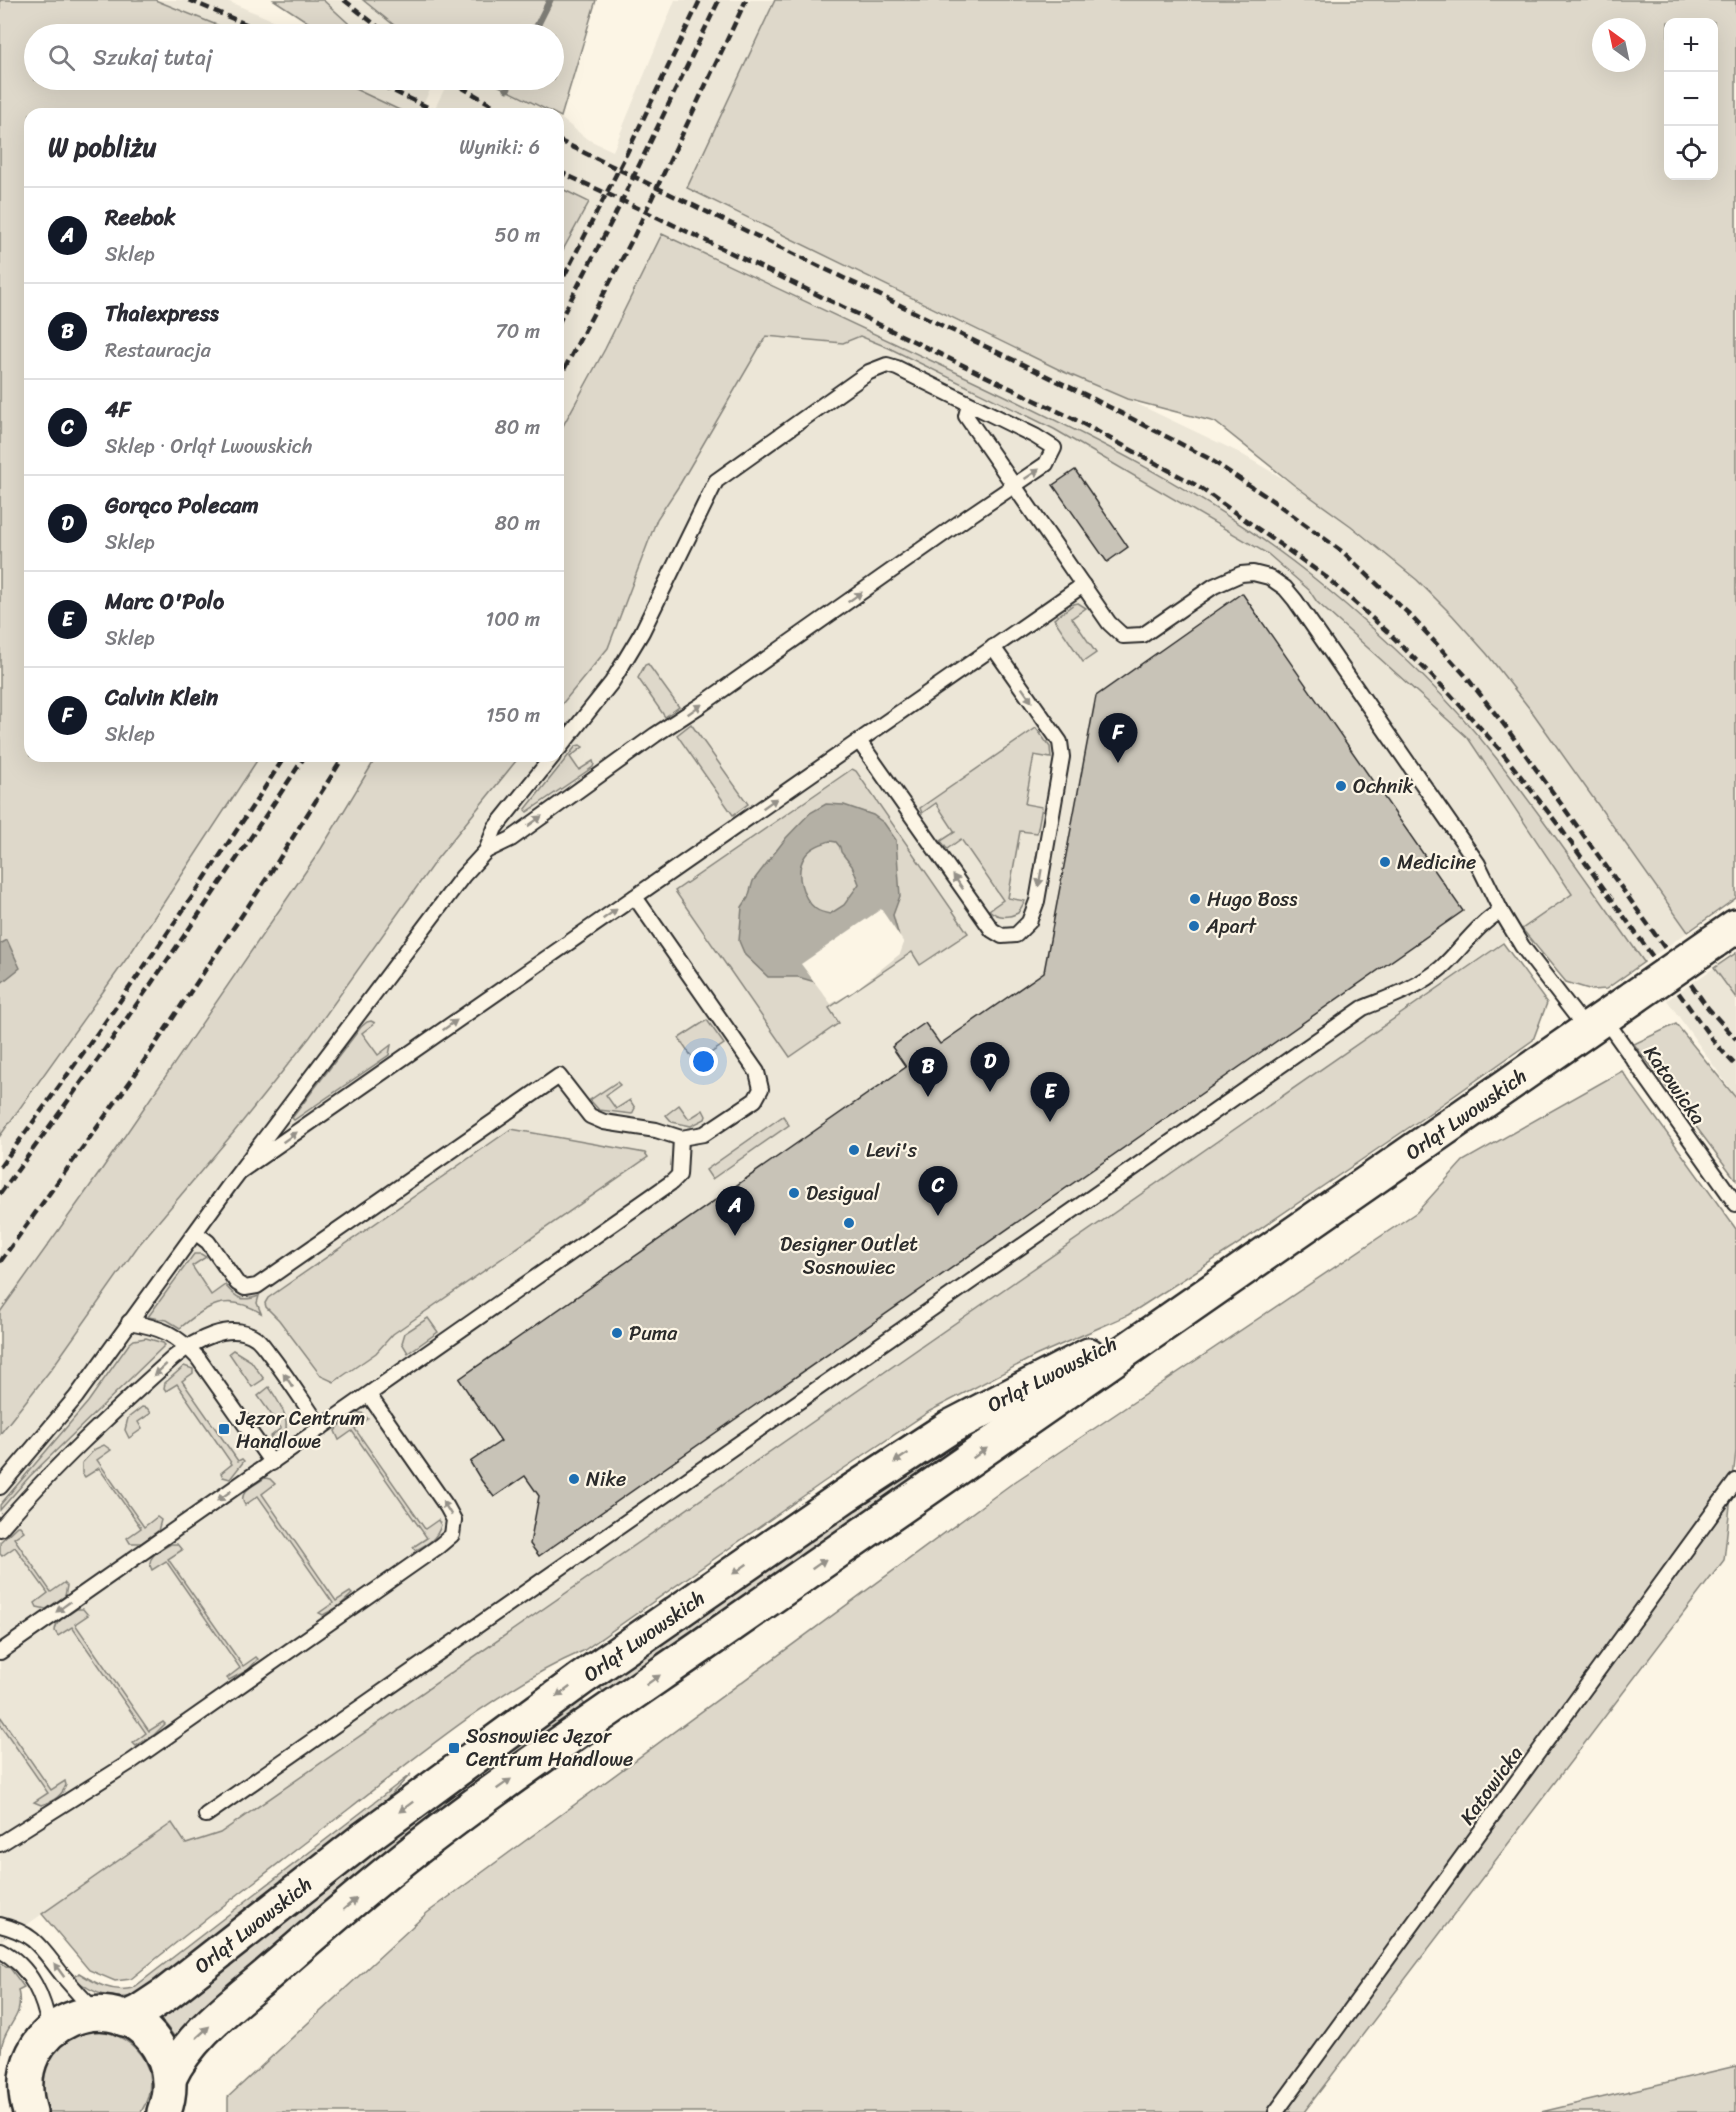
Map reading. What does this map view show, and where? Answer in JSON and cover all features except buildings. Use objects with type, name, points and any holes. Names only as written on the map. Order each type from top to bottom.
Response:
[{"type":"main road","name":"Orląt Lwowskich","points":[[169,2079],[174,2067],[195,2039],[312,1936],[423,1844],[513,1777],[1725,934]]},
{"type":"main road","name":"Orląt Lwowskich","points":[[50,2031],[77,2016],[110,2016],[139,2012],[166,1994],[366,1837],[581,1679],[909,1453],[950,1426],[1195,1301]]},
{"type":"main road","points":[[110,2016],[134,2024],[151,2038],[163,2057],[169,2079],[168,2099],[164,2112]]},
{"type":"main road","points":[[20,2104],[31,2057],[50,2031]]},
{"type":"lane","points":[[486,851],[510,839],[1046,464],[1054,448],[1035,436],[897,368],[887,365],[869,372],[716,481],[642,632],[612,682],[564,742]]},
{"type":"lane","points":[[242,1170],[1083,585],[966,416],[969,405]]},
{"type":"lane","name":"Katowicka","points":[[1083,585],[1109,623],[1123,636],[1143,635],[1214,586],[1240,574],[1253,573],[1269,577],[1285,588],[1447,817],[1478,864],[1501,911],[1522,946],[1595,1024],[1736,1204]]},
{"type":"lane","points":[[859,741],[992,930],[1002,936],[1016,935],[1029,922],[1036,901],[1062,757],[1060,742],[993,647]]},
{"type":"lane","points":[[0,1487],[76,1397],[242,1170],[457,884],[486,851],[495,828],[548,762]]},
{"type":"lane","points":[[196,1233],[208,1242],[237,1283],[245,1288],[256,1286],[559,1076],[590,1116],[604,1122],[656,1130],[681,1138],[704,1134],[755,1100],[761,1089],[757,1072],[634,897]]},
{"type":"lane","points":[[206,1815],[1363,1008],[1412,988],[1439,970],[1488,918],[1501,911]]},
{"type":"lane","points":[[0,1651],[672,1182],[679,1175],[681,1138]]},
{"type":"lane","points":[[129,1322],[175,1335],[187,1346],[198,1358],[272,1463]]},
{"type":"lane","points":[[0,1529],[58,1467],[187,1346],[227,1331],[237,1331],[258,1339],[321,1428]]},
{"type":"lane","points":[[0,1844],[132,1761],[452,1535],[454,1520],[369,1395]]},
{"type":"lane","name":"Katowicka","points":[[1276,2112],[1736,1481]]},
{"type":"lane","points":[[0,1925],[18,1929],[44,1948],[63,1976],[110,2016]]},
{"type":"lane","points":[[0,1950],[22,1966],[32,1978],[46,2008],[50,2031]]},
{"type":"shaded area","points":[[0,0],[155,0],[214,24],[24,24],[24,90],[357,90],[395,108],[24,108],[24,762],[256,762],[132,951],[0,1136]]},
{"type":"shaded area","points":[[155,0],[225,0],[281,24],[214,24]]},
{"type":"shaded area","points":[[274,0],[323,0],[349,24],[311,24]]},
{"type":"shaded area","points":[[323,0],[363,0],[393,24],[349,24]]},
{"type":"shaded area","points":[[363,0],[596,0],[564,108],[543,108],[507,90],[564,90],[564,24],[393,24]]},
{"type":"shaded area","points":[[675,0],[775,0],[687,188],[1064,372],[1238,452],[1294,485],[1351,526],[1417,580],[1487,654],[1533,713],[1688,932],[1644,962],[1496,757],[1441,694],[1382,637],[1318,581],[1076,429],[662,234],[605,349],[564,424],[564,248],[589,202],[564,190],[564,121],[587,139],[613,151]]},
{"type":"shaded area","points":[[775,0],[1736,0],[1736,898],[1688,932],[1533,713],[1487,654],[1417,580],[1351,526],[1294,485],[1215,422],[1127,399],[1064,372],[687,188]]},
{"type":"shaded area","points":[[357,90],[430,90],[421,108],[395,108]]},
{"type":"shaded area","points":[[444,90],[507,90],[543,108],[435,108]]},
{"type":"shaded area","points":[[564,190],[589,202],[564,248]]},
{"type":"shaded area","points":[[662,234],[1060,422],[1194,495],[1237,522],[1320,583],[1367,623],[1435,688],[1497,759],[1644,962],[1606,989],[1592,990],[1566,982],[1522,929],[1572,894],[1468,738],[1317,602],[1309,590],[1268,554],[1054,429],[860,336],[843,343],[766,336],[680,484],[657,519],[608,648],[564,702],[564,424],[605,349]]},
{"type":"shaded area","points":[[766,335],[843,343],[860,336],[889,348],[1054,429],[1268,554],[1309,590],[1317,602],[1468,738],[1572,894],[220,1833],[186,1844],[171,1823],[28,1924],[0,1941],[0,1434],[52,1368],[138,1246],[310,1037],[436,860],[515,762],[564,762],[564,702],[608,648],[657,519],[680,484]]},
{"type":"shaded area","points":[[1078,603],[1086,608],[1072,618],[1096,653],[1083,662],[1054,619]]},
{"type":"shaded area","points":[[648,664],[679,707],[665,717],[638,678],[645,665]]},
{"type":"shaded area","points":[[691,724],[748,804],[733,815],[677,735]]},
{"type":"shaded area","points":[[1036,728],[1050,747],[1051,758],[1034,755],[1025,804],[1042,807],[1037,833],[1020,831],[1008,898],[1025,901],[1018,913],[1011,916],[999,916],[989,910],[1003,900],[961,839],[947,849],[941,841],[955,832],[936,803],[922,813],[920,808]]},
{"type":"shaded area","points":[[576,746],[583,747],[570,757],[579,770],[593,761],[593,767],[527,812],[525,810]]},
{"type":"shaded area","points":[[256,762],[373,762],[321,849],[100,1172],[0,1312],[0,1136],[132,951]]},
{"type":"shaded area","points":[[373,762],[515,762],[436,860],[310,1037],[138,1246],[52,1368],[0,1434],[0,1312],[100,1172],[321,849]]},
{"type":"shaded area","points":[[852,769],[856,771],[968,933],[920,965],[912,952],[829,1008],[839,1023],[790,1057],[675,891]]},
{"type":"shaded area","points":[[826,804],[844,805],[873,815],[884,823],[896,840],[900,896],[893,915],[901,944],[815,982],[798,977],[768,977],[745,955],[739,941],[742,907],[748,898],[753,881],[786,838],[810,813]],"holes":[[[830,841],[836,842],[852,866],[859,884],[844,905],[830,914],[821,912],[811,904],[803,892],[800,869],[810,850]]]},
{"type":"shaded area","points":[[7,940],[20,968],[0,984],[0,944]]},
{"type":"shaded area","points":[[1503,943],[1547,1003],[1533,1040],[1232,1248],[1128,1315],[1035,1356],[930,1411],[822,1483],[583,1651],[522,1683],[462,1722],[131,1979],[115,1981],[89,1970],[42,1914],[172,1823],[186,1844],[220,1833]]},
{"type":"shaded area","points":[[1736,953],[1736,998],[1714,968]]},
{"type":"shaded area","points":[[1714,968],[1736,998],[1736,1097],[1667,1000]]},
{"type":"shaded area","points":[[707,1020],[724,1044],[696,1063],[679,1038]]},
{"type":"shaded area","points":[[371,1021],[375,1023],[362,1033],[378,1055],[391,1045],[389,1055],[294,1120],[292,1118],[361,1027]]},
{"type":"shaded area","points":[[1676,1024],[1736,1098],[1736,1180],[1634,1044]]},
{"type":"shaded area","points":[[1622,1071],[1736,1229],[1736,1451],[1724,1560],[1304,2112],[228,2112],[228,2097],[427,1913],[1010,1485],[1417,1212],[1463,1161]]},
{"type":"shaded area","points":[[617,1082],[620,1085],[606,1095],[616,1109],[630,1100],[635,1108],[632,1114],[599,1110],[590,1100]]},
{"type":"shaded area","points":[[679,1105],[689,1119],[703,1110],[705,1119],[691,1126],[672,1122],[666,1115]]},
{"type":"shaded area","points":[[783,1116],[789,1125],[712,1179],[706,1170]]},
{"type":"shaded area","points":[[511,1129],[645,1153],[648,1157],[393,1334],[376,1353],[334,1382],[321,1376],[279,1320],[266,1307],[265,1303],[268,1298]]},
{"type":"shaded area","points":[[194,1254],[206,1257],[192,1266],[211,1295],[225,1285],[240,1298],[248,1299],[259,1296],[257,1303],[261,1313],[238,1303],[228,1302],[209,1308],[180,1328],[167,1320],[148,1317]]},
{"type":"shaded area","points":[[428,1318],[438,1332],[408,1353],[402,1343],[405,1333]]},
{"type":"shaded area","points":[[146,1338],[165,1345],[30,1476],[0,1510],[0,1505],[88,1402],[129,1344],[134,1340]]},
{"type":"shaded area","points":[[233,1350],[251,1361],[264,1379],[252,1387],[229,1353]]},
{"type":"shaded area","points":[[184,1366],[193,1369],[193,1373],[182,1381],[238,1461],[242,1459],[244,1461],[230,1479],[223,1477],[221,1473],[232,1464],[177,1384],[166,1391],[164,1388],[165,1383]]},
{"type":"shaded area","points":[[269,1387],[286,1420],[282,1442],[275,1442],[270,1437],[281,1428],[258,1396]]},
{"type":"shaded area","points":[[1029,1398],[606,1696],[598,1685],[900,1475]]},
{"type":"shaded area","points":[[142,1407],[147,1408],[151,1413],[138,1422],[142,1429],[129,1438],[125,1430],[128,1418]]},
{"type":"shaded area","points":[[357,1413],[362,1413],[368,1419],[355,1429],[425,1529],[438,1520],[441,1525],[432,1540],[416,1550],[413,1547],[427,1538],[352,1431],[339,1440],[335,1431]]},
{"type":"shaded area","points":[[104,1445],[111,1450],[97,1460],[144,1527],[157,1517],[161,1520],[158,1531],[141,1543],[130,1543],[127,1538],[141,1528],[99,1468],[85,1477],[82,1473],[82,1463],[95,1449]]},
{"type":"shaded area","points":[[265,1478],[275,1484],[262,1494],[336,1601],[350,1592],[352,1594],[338,1607],[323,1615],[319,1613],[333,1603],[258,1496],[245,1505],[243,1496],[245,1493]]},
{"type":"shaded area","points":[[17,1526],[24,1531],[14,1538],[51,1592],[64,1583],[67,1586],[65,1596],[46,1609],[37,1607],[35,1603],[48,1593],[15,1547],[2,1556],[0,1554],[0,1542]]},
{"type":"shaded area","points":[[171,1544],[177,1544],[182,1550],[168,1559],[243,1666],[256,1657],[258,1659],[248,1670],[229,1680],[227,1678],[240,1668],[166,1561],[152,1570],[150,1561],[152,1558],[158,1551]]},
{"type":"shaded area","points":[[77,1609],[83,1609],[88,1615],[75,1624],[149,1731],[163,1722],[165,1724],[154,1735],[136,1746],[133,1743],[146,1733],[72,1627],[58,1636],[55,1631],[60,1621]]},
{"type":"shaded area","points":[[580,1698],[588,1709],[177,2037],[174,2036],[160,2018],[328,1883]]},
{"type":"shaded area","points":[[0,1716],[51,1790],[65,1781],[64,1789],[53,1800],[41,1805],[34,1802],[48,1793],[0,1724]]},
{"type":"shaded area","points":[[411,1774],[368,1818],[141,1996],[113,1997],[97,1993],[74,1978],[79,1973],[98,1984],[111,1988],[133,1988]]},
{"type":"shaded area","points":[[0,1963],[10,1968],[24,1987],[18,1990],[18,2012],[3,2041],[0,2060]]},
{"type":"shaded area","points":[[86,2030],[103,2031],[118,2036],[140,2054],[147,2067],[150,2081],[148,2096],[141,2112],[48,2112],[41,2087],[46,2062],[62,2041]]},
{"type":"shaded area","points":[[1736,2066],[1736,2112],[1541,2112]]},
{"type":"pier","points":[[881,909],[904,943],[900,954],[854,991],[831,1004],[801,964]]},
{"type":"waterway","points":[[538,24],[550,0]]},
{"type":"railway","points":[[189,0],[245,24]]},
{"type":"railway","points":[[344,0],[374,24]]},
{"type":"railway","points":[[564,276],[625,157],[700,0]]},
{"type":"railway","points":[[564,313],[615,215],[719,0]]},
{"type":"railway","points":[[564,370],[633,238],[746,0]]},
{"type":"railway","points":[[391,90],[429,108]]},
{"type":"railway","points":[[466,90],[498,108]]},
{"type":"railway","points":[[564,143],[1086,395],[1208,458],[1276,503],[1344,553],[1410,615],[1464,674],[1505,726],[1708,1008],[1736,1039]]},
{"type":"railway","points":[[564,174],[1074,419],[1196,485],[1326,577],[1390,634],[1449,693],[1501,751],[1559,826],[1714,1042],[1736,1066]]},
{"type":"railway","points":[[0,1167],[146,964],[281,762]]},
{"type":"railway","points":[[0,1194],[156,977],[301,762]]},
{"type":"railway","points":[[0,1262],[132,1079],[271,872],[340,762]]},
{"type":"place","name":"Calvin Klein","points":[[1118,763]]},
{"type":"place","name":"Ochnik","points":[[1341,786]]},
{"type":"place","name":"Medicine","points":[[1385,862]]},
{"type":"place","name":"Hugo Boss","points":[[1195,899]]},
{"type":"place","name":"Apart","points":[[1194,926]]},
{"type":"place","name":"Gorąco Polecam","points":[[990,1092]]},
{"type":"place","name":"Thaiexpress","points":[[928,1097]]},
{"type":"place","name":"Marc O'Polo","points":[[1050,1122]]},
{"type":"place","name":"Levi's","points":[[854,1150]]},
{"type":"place","name":"Desigual","points":[[794,1193]]},
{"type":"place","name":"4F","points":[[938,1216]]},
{"type":"place","name":"Designer Outlet Sosnowiec","points":[[849,1223]]},
{"type":"place","name":"Reebok","points":[[735,1236]]},
{"type":"place","name":"Puma","points":[[617,1333]]},
{"type":"place","name":"Jęzor Centrum Handlowe","points":[[224,1429]]},
{"type":"place","name":"Nike","points":[[574,1479]]},
{"type":"place","name":"Sosnowiec Jęzor Centrum Handlowe","points":[[454,1748]]}]
